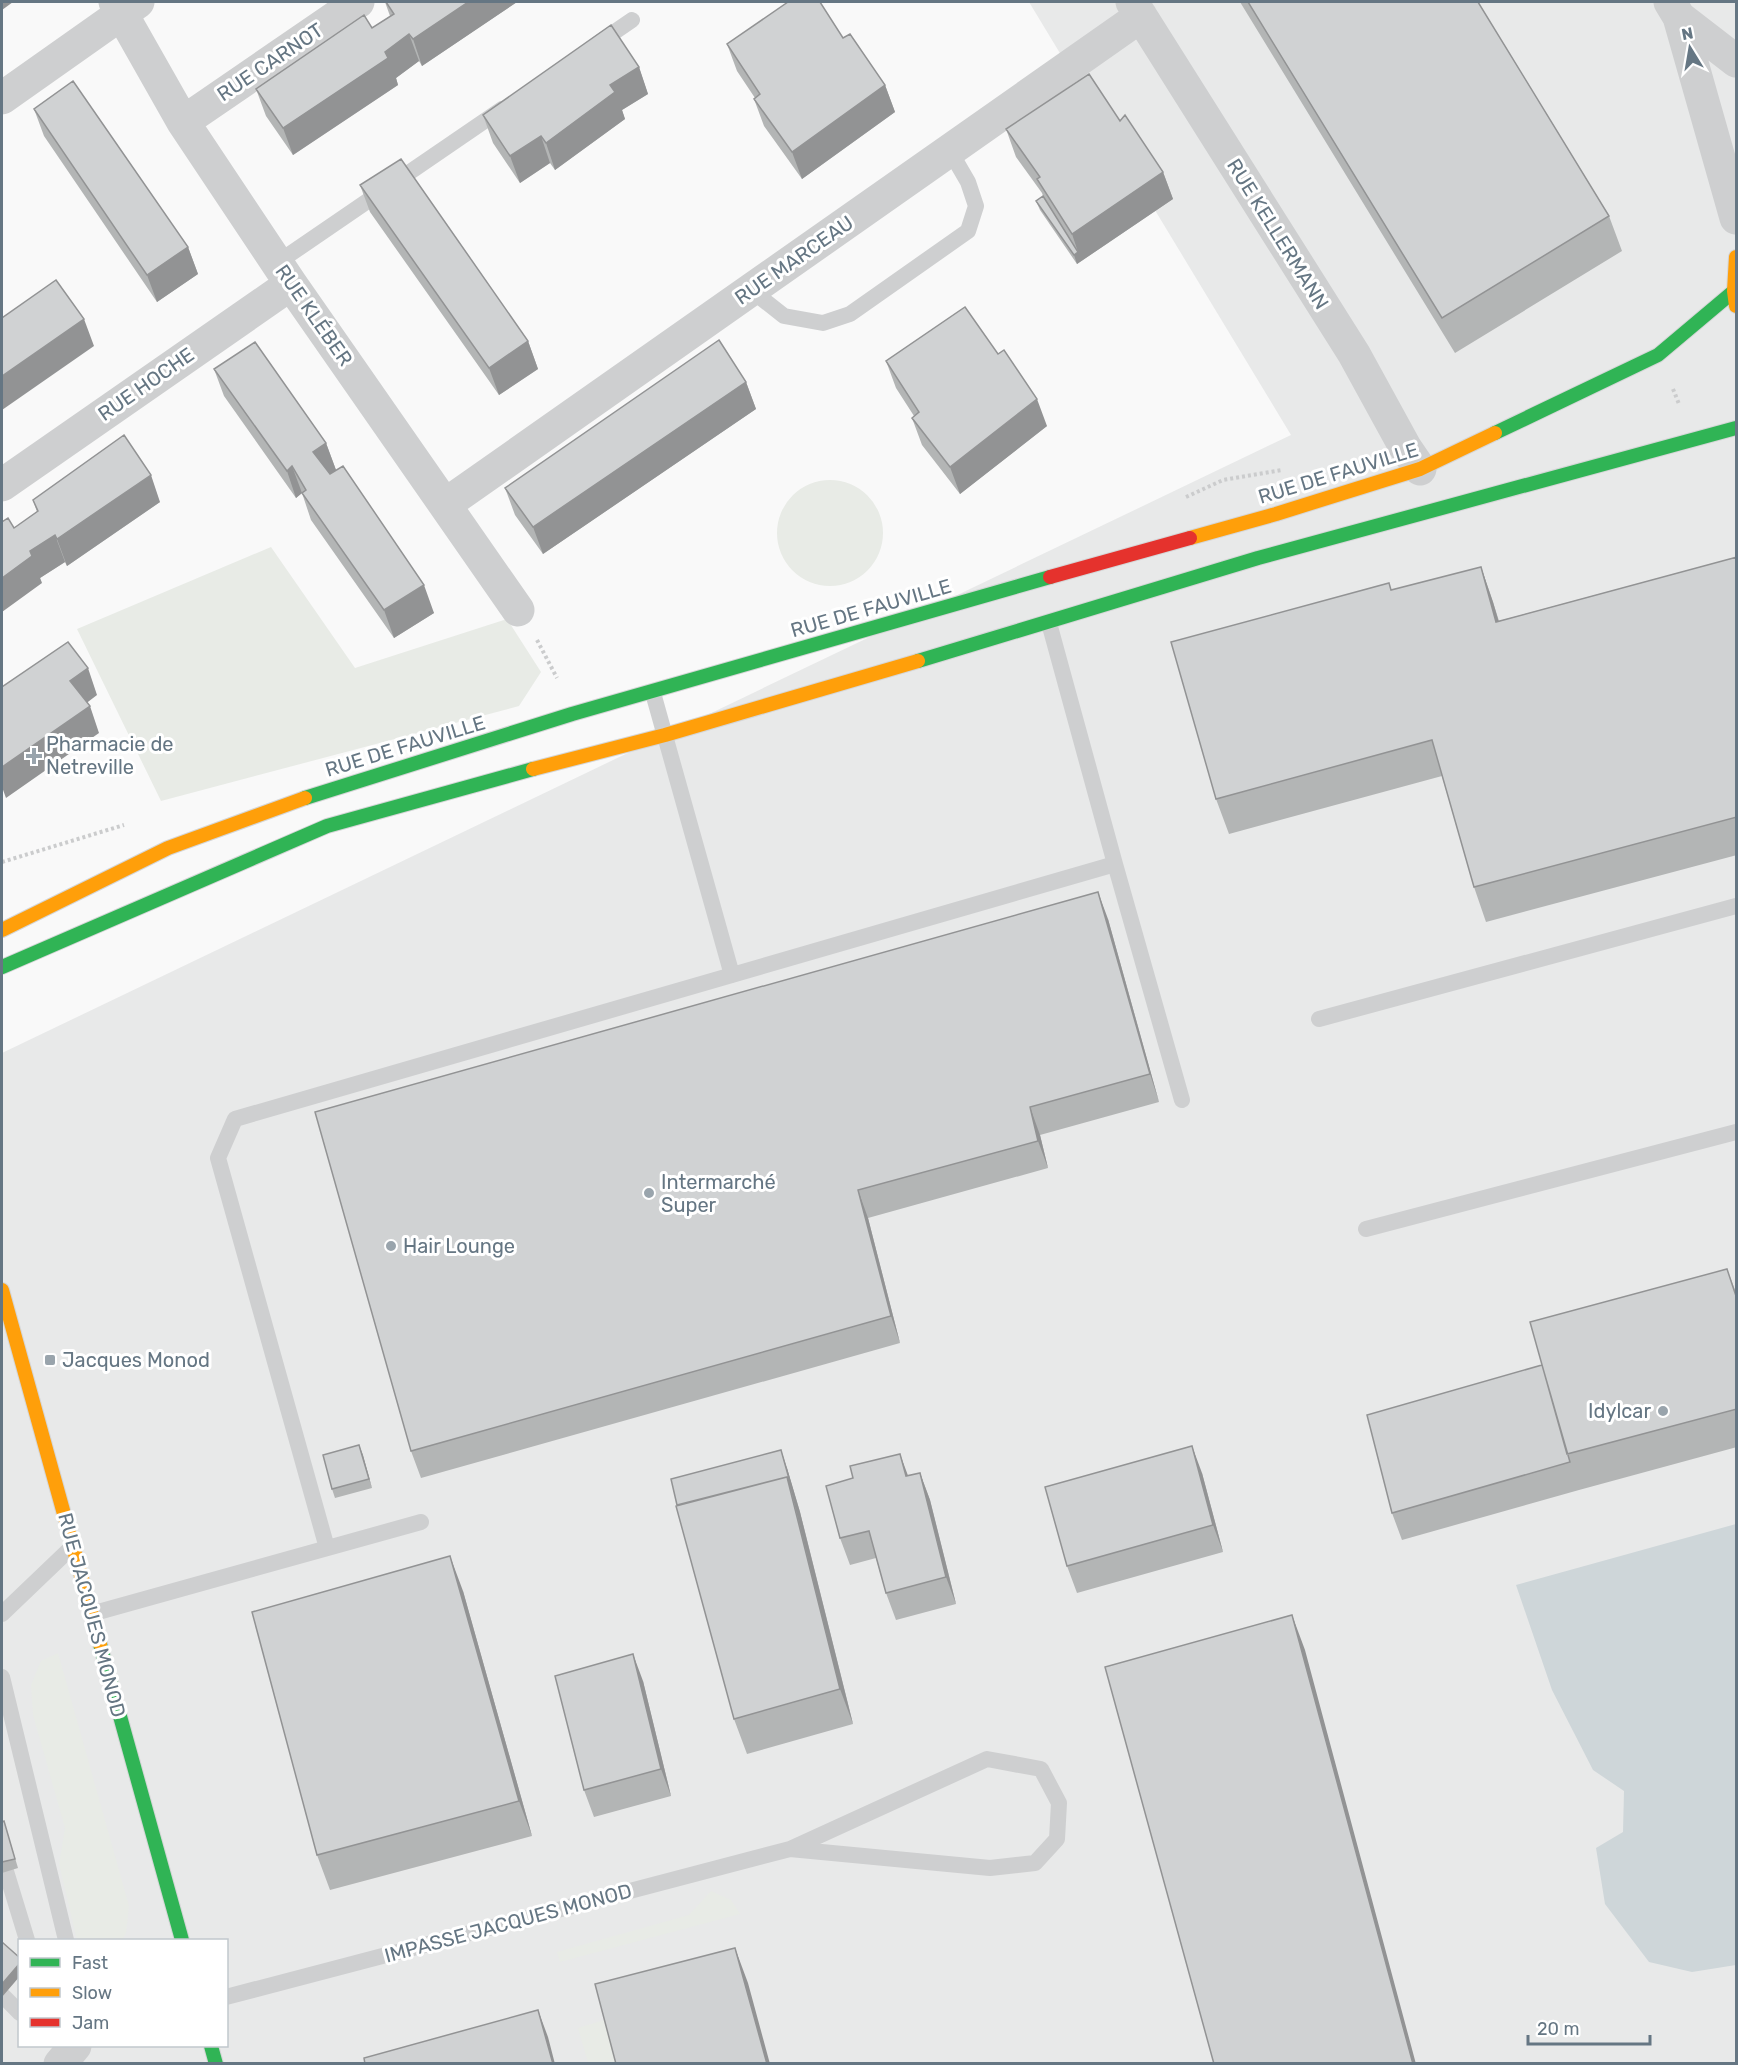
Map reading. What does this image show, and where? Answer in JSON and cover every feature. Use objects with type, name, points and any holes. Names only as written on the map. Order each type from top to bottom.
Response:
[{"type":"main road","points":[[1737,257],[1734,291],[1737,306]]},
{"type":"main road","name":"RUE DE FAUVILLE","points":[[2,930],[168,848],[328,789],[572,714],[653,693],[1045,578],[1276,514],[1420,469],[1658,355],[1734,291]]},
{"type":"main road","points":[[2,967],[327,826],[665,735],[1258,558],[1737,428]]},
{"type":"main road","name":"RUE JACQUES MONOD","points":[[2,1290],[181,1939]]},
{"type":"main road","points":[[211,2047],[216,2064]]},
{"type":"street","name":"RUE CARNOT","points":[[183,122],[358,2]]},
{"type":"street","name":"RUE KLÉBER","points":[[125,5],[183,122],[284,273],[518,610]]},
{"type":"street","points":[[2,98],[125,5]]},
{"type":"street","name":"RUE MARCEAU","points":[[446,504],[950,151],[1137,9]]},
{"type":"street","name":"RUE KELLERMANN","points":[[1137,9],[1354,354],[1405,447],[1420,469]]},
{"type":"street","points":[[1674,9],[1737,60]]},
{"type":"street","points":[[1674,9],[1737,218]]},
{"type":"street","name":"RUE HOCHE","points":[[2,485],[284,273]]},
{"type":"lane","points":[[583,53],[632,20]]},
{"type":"lane","points":[[284,273],[514,101]]},
{"type":"lane","points":[[751,290],[784,316],[823,323],[850,314],[968,231],[976,206],[968,182],[950,151]]},
{"type":"lane","points":[[1049,622],[1182,1100]]},
{"type":"lane","points":[[653,693],[732,975]]},
{"type":"lane","points":[[327,1548],[218,1158],[235,1119],[1115,864]]},
{"type":"lane","points":[[1319,1019],[1737,906]]},
{"type":"lane","points":[[1366,1229],[1737,1132]]},
{"type":"lane","points":[[91,1614],[421,1522]]},
{"type":"lane","points":[[2,1614],[73,1546]]},
{"type":"lane","points":[[2,1677],[66,1939]]},
{"type":"lane","name":"IMPASSE JACQUES MONOD","points":[[228,1996],[790,1849],[987,1759],[1041,1768],[1059,1803],[1056,1839],[1035,1863],[990,1868],[790,1849]]},
{"type":"lane","points":[[2,1858],[26,1939]]},
{"type":"lane","points":[[2,1995],[18,2011]]},
{"type":"shaded area","points":[[1029,2],[1736,2],[1736,2063],[2,2064],[2,1053],[1291,435]]},
{"type":"shaded area","points":[[830,480],[850,484],[868,495],[879,513],[883,533],[879,553],[868,571],[850,582],[830,586],[810,582],[792,571],[781,553],[777,533],[781,513],[792,495],[810,484]]},
{"type":"shaded area","points":[[271,547],[355,668],[507,619],[541,672],[519,706],[161,801],[77,629]]},
{"type":"shaded area","points":[[1736,1524],[1736,1965],[1692,1972],[1649,1962],[1605,1904],[1596,1848],[1623,1832],[1624,1791],[1593,1770],[1552,1690],[1516,1585]]},
{"type":"shaded area","points":[[58,1653],[129,1906],[126,1933],[123,1939],[77,1939],[59,1864],[65,1828],[33,1715],[31,1685],[41,1661]]},
{"type":"shaded area","points":[[711,1891],[731,1900],[740,1914],[560,1962],[557,1952],[689,1915]]},
{"type":"shaded area","points":[[607,2019],[619,2063],[588,2063],[578,2028]]},
{"type":"building","points":[[386,2],[468,2],[413,39],[409,34],[385,52],[388,58],[283,128],[256,89],[364,15],[372,28],[394,14]]},
{"type":"building","points":[[788,2],[820,2],[843,38],[850,34],[885,85],[792,152],[754,99],[760,94],[727,44]]},
{"type":"building","points":[[1248,2],[1478,2],[1609,216],[1442,318]]},
{"type":"building","points":[[611,25],[639,67],[610,85],[615,92],[546,143],[541,136],[510,156],[483,115]]},
{"type":"building","points":[[1089,74],[1120,121],[1125,115],[1163,172],[1072,234],[1037,179],[1040,177],[1006,129]]},
{"type":"building","points":[[73,81],[188,247],[147,275],[34,109]]},
{"type":"building","points":[[401,159],[528,341],[489,368],[360,185]]},
{"type":"building","points":[[1043,196],[1078,252],[1074,255],[1036,201]]},
{"type":"building","points":[[56,280],[84,319],[2,376],[2,318]]},
{"type":"building","points":[[965,307],[998,354],[1004,350],[1037,399],[950,467],[912,418],[919,412],[886,361]]},
{"type":"building","points":[[719,340],[746,382],[533,527],[505,488]]},
{"type":"building","points":[[255,342],[326,443],[313,452],[330,474],[343,466],[424,585],[384,610],[302,493],[306,490],[292,466],[287,471],[214,369]]},
{"type":"building","points":[[124,435],[151,475],[57,539],[55,535],[30,551],[32,556],[2,578],[2,522],[8,518],[14,528],[38,511],[33,500]]},
{"type":"building","points":[[1737,557],[1737,817],[1474,887],[1432,740],[1216,799],[1171,642],[1389,583],[1391,590],[1481,567],[1496,622]]},
{"type":"building","points":[[68,642],[88,668],[70,681],[90,706],[2,767],[2,687]]},
{"type":"building","name":"Intermarché Super","points":[[1098,892],[1150,1074],[1030,1107],[1038,1141],[858,1190],[891,1316],[411,1451],[315,1112]]},
{"type":"building","points":[[1727,1269],[1737,1299],[1737,1409],[1567,1454],[1530,1322]]},
{"type":"building","points":[[1542,1365],[1570,1462],[1392,1513],[1367,1415]]},
{"type":"building","points":[[359,1445],[369,1479],[332,1489],[323,1455]]},
{"type":"building","points":[[1192,1446],[1213,1525],[1067,1566],[1045,1487]]},
{"type":"building","points":[[781,1450],[793,1493],[787,1477],[677,1505],[671,1479]]},
{"type":"building","points":[[900,1454],[906,1476],[920,1473],[946,1577],[886,1593],[869,1531],[840,1538],[826,1486],[853,1478],[850,1466]]},
{"type":"building","points":[[787,1477],[840,1689],[734,1719],[676,1506]]},
{"type":"building","points":[[450,1556],[519,1801],[317,1855],[252,1612]]},
{"type":"building","points":[[1292,1615],[1413,2064],[1214,2064],[1105,1667]]},
{"type":"building","points":[[633,1654],[661,1769],[584,1790],[555,1676]]},
{"type":"building","points":[[4,1821],[15,1859],[2,1862],[2,1822]]},
{"type":"building","points":[[2,1942],[18,1956],[18,1965],[2,1984]]},
{"type":"building","points":[[735,1948],[767,2064],[616,2064],[595,1984]]},
{"type":"building","points":[[538,2010],[553,2064],[365,2064],[364,2058]]},
{"type":"traffic: fast","points":[[1495,433],[1658,355],[1734,291]]},
{"type":"traffic: fast","points":[[918,661],[1258,558],[1736,428]]},
{"type":"traffic: fast","points":[[305,798],[572,714],[1050,577]]},
{"type":"traffic: fast","points":[[2,967],[327,826],[533,769]]},
{"type":"traffic: fast","points":[[100,1644],[182,1939]]},
{"type":"traffic: fast","points":[[211,2047],[216,2064]]},
{"type":"traffic: slow","points":[[1736,257],[1734,291],[1736,306]]},
{"type":"traffic: slow","points":[[1190,538],[1420,469],[1495,433]]},
{"type":"traffic: slow","points":[[533,769],[665,735],[918,661]]},
{"type":"traffic: slow","points":[[2,930],[168,848],[305,798]]},
{"type":"traffic: slow","points":[[2,1290],[100,1644]]},
{"type":"traffic: jam","points":[[1050,577],[1190,538]]},
{"type":"place","name":"Pharmacie de Netreville","points":[[34,756]]},
{"type":"place","name":"Intermarché Super","points":[[649,1193]]},
{"type":"place","name":"Hair Lounge","points":[[391,1246]]},
{"type":"place","name":"Jacques Monod","points":[[50,1360]]},
{"type":"place","name":"Idylcar","points":[[1663,1411]]}]
